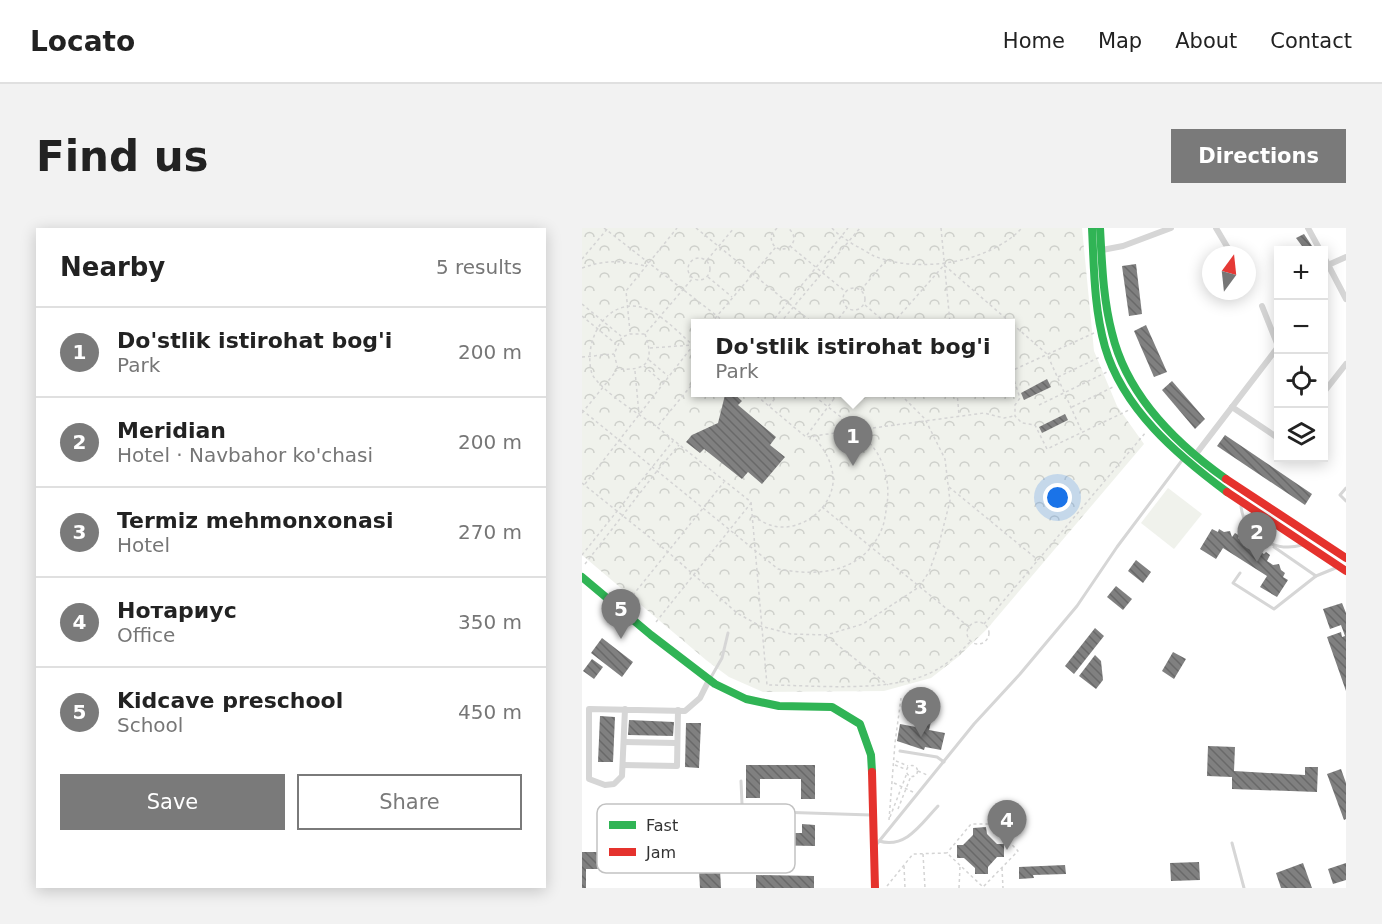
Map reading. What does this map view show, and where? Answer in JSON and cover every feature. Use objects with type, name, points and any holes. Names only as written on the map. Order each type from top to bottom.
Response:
[{"type":"street","points":[[1092,228],[1097,314],[1113,367],[1137,408],[1161,436],[1185,458],[1273,509],[1346,558]]},
{"type":"street","points":[[1100,228],[1107,312],[1115,347],[1124,368],[1146,405],[1196,454],[1202,466],[1241,501],[1343,569]]},
{"type":"street","points":[[1102,250],[1123,246],[1170,228]]},
{"type":"street","points":[[1216,228],[1227,246]]},
{"type":"street","points":[[1308,228],[1318,246]]},
{"type":"street","points":[[1346,257],[1328,265],[1346,299]]},
{"type":"street","points":[[1262,306],[1274,337]]},
{"type":"street","points":[[1196,454],[1274,352]]},
{"type":"street","points":[[1328,386],[1346,364]]},
{"type":"street","points":[[1232,407],[1274,435]]},
{"type":"street","points":[[582,577],[710,680],[746,699],[768,704],[832,706],[860,724],[872,755],[876,845],[875,888]]},
{"type":"street","points":[[625,709],[622,776],[614,784],[605,785],[589,779],[585,709],[625,709],[678,710],[685,711],[700,698],[710,680]]},
{"type":"street","points":[[623,765],[677,766],[678,710]]},
{"type":"street","points":[[624,742],[676,743]]},
{"type":"lane","points":[[876,845],[974,724],[1077,606],[1117,547],[1185,458]]},
{"type":"lane","points":[[1346,488],[1340,495],[1346,501]]},
{"type":"lane","points":[[1241,501],[1242,512],[1249,528],[1316,576]]},
{"type":"lane","points":[[1272,546],[1293,548],[1308,544]]},
{"type":"lane","points":[[1240,573],[1233,583],[1274,609],[1316,576],[1343,569]]},
{"type":"lane","points":[[710,680],[722,658],[728,633]]},
{"type":"lane","points":[[900,751],[937,756],[944,762]]},
{"type":"lane","points":[[741,780],[743,804]]},
{"type":"lane","points":[[876,845],[896,843],[907,839],[938,806]]},
{"type":"lane","points":[[795,813],[874,815]]},
{"type":"lane","points":[[1232,843],[1244,888]]},
{"type":"path","points":[[582,259],[606,228],[720,319]]},
{"type":"path","points":[[630,334],[626,291],[676,228]]},
{"type":"path","points":[[696,228],[807,319]]},
{"type":"path","points":[[706,261],[734,228]]},
{"type":"path","points":[[769,228],[773,231]]},
{"type":"path","points":[[776,248],[771,238],[773,231],[777,228]]},
{"type":"path","points":[[776,248],[783,249],[790,246],[794,240],[789,228]]},
{"type":"path","points":[[832,228],[840,237],[875,256],[916,265],[944,265],[984,253],[1013,238],[1022,228]]},
{"type":"path","points":[[775,319],[848,228]]},
{"type":"path","points":[[784,319],[860,228]]},
{"type":"path","points":[[941,228],[949,319]]},
{"type":"path","points":[[790,246],[846,291]]},
{"type":"path","points":[[715,319],[776,248]]},
{"type":"path","points":[[695,258],[706,261],[710,267],[708,276],[700,281],[692,279],[687,270],[689,263],[695,258]]},
{"type":"path","points":[[861,290],[887,259]]},
{"type":"path","points":[[582,268],[616,260],[646,266]]},
{"type":"path","points":[[897,319],[944,265]]},
{"type":"path","points":[[944,265],[1006,319]]},
{"type":"path","points":[[708,276],[733,297]]},
{"type":"path","points":[[618,369],[614,354],[622,337],[630,334],[645,334],[692,279]]},
{"type":"path","points":[[855,288],[861,290],[866,297],[865,304],[855,311],[847,308],[843,300],[846,291],[855,288]]},
{"type":"path","points":[[582,304],[622,337]]},
{"type":"path","points":[[865,304],[881,319]]},
{"type":"path","points":[[691,342],[645,308],[627,307],[613,310],[595,326],[589,341],[588,356],[592,374],[603,387],[751,502],[760,626],[767,685],[889,686],[934,671],[957,656],[971,641]]},
{"type":"path","points":[[839,319],[847,308]]},
{"type":"path","points":[[582,316],[617,345]]},
{"type":"path","points":[[1015,326],[1047,354],[1082,432]]},
{"type":"path","points":[[1015,368],[1094,333]]},
{"type":"path","points":[[618,369],[635,370],[648,360],[650,348],[645,334]]},
{"type":"path","points":[[650,348],[691,345]]},
{"type":"path","points":[[691,350],[583,484],[668,552],[737,613],[760,626],[791,634],[826,635],[862,624],[919,587],[928,572],[939,544],[950,501],[945,459],[925,419],[902,397]]},
{"type":"path","points":[[582,357],[614,354]]},
{"type":"path","points":[[1058,378],[1102,356]]},
{"type":"path","points":[[648,360],[669,377]]},
{"type":"path","points":[[644,365],[663,384]]},
{"type":"path","points":[[618,369],[583,412],[778,569],[803,574],[831,572],[857,560],[872,546],[883,525],[888,498],[887,476],[874,448],[815,397]]},
{"type":"path","points":[[635,370],[639,414]]},
{"type":"path","points":[[1039,405],[1107,372]]},
{"type":"path","points":[[1015,382],[1020,398],[1015,405],[1015,416],[1022,423],[1035,425],[1047,449],[1130,410]]},
{"type":"path","points":[[1071,407],[1115,386]]},
{"type":"path","points":[[657,427],[691,387]]},
{"type":"path","points":[[757,397],[806,437],[925,419],[984,413],[1004,418],[1015,416]]},
{"type":"path","points":[[769,406],[777,397]]},
{"type":"path","points":[[806,437],[836,397]]},
{"type":"path","points":[[957,397],[959,416]]},
{"type":"path","points":[[984,624],[1146,432]]},
{"type":"path","points":[[752,516],[771,525],[791,526],[809,520],[822,507],[833,486],[832,471],[825,450],[813,436]]},
{"type":"path","points":[[582,555],[673,440]]},
{"type":"path","points":[[585,564],[680,445]]},
{"type":"path","points":[[629,600],[725,481]]},
{"type":"path","points":[[948,486],[1038,560]]},
{"type":"path","points":[[656,622],[751,502]]},
{"type":"path","points":[[822,507],[969,627]]},
{"type":"path","points":[[974,623],[984,624],[989,634],[986,640],[980,644],[971,641],[967,634],[969,627],[974,623]]},
{"type":"path","points":[[826,635],[889,686]]},
{"type":"path","points":[[894,820],[890,825],[895,743],[901,698]]},
{"type":"path","points":[[895,760],[907,768]]},
{"type":"path","points":[[894,764],[907,768],[915,766],[917,772],[911,776],[898,809]]},
{"type":"path","points":[[889,821],[907,768]]},
{"type":"path","points":[[907,773],[911,776]]},
{"type":"path","points":[[893,782],[915,793]]},
{"type":"path","points":[[887,886],[913,854],[947,853],[983,887],[1018,851],[992,824],[971,824],[947,853]]},
{"type":"path","points":[[923,854],[925,888]]},
{"type":"path","points":[[904,865],[905,888]]},
{"type":"path","points":[[960,866],[960,888]]},
{"type":"path","points":[[1002,867],[1003,888]]},
{"type":"green space","points":[[582,228],[1082,228],[1094,351],[1117,406],[1144,444],[987,629],[958,657],[931,678],[884,691],[763,692],[729,677],[582,555]]},
{"type":"green space","points":[[1168,488],[1202,514],[1174,549],[1141,523]]},
{"type":"building","points":[[1304,234],[1312,246],[1302,246],[1296,238]]},
{"type":"building","points":[[1136,264],[1142,314],[1129,316],[1122,266]]},
{"type":"building","points":[[1146,325],[1167,372],[1154,377],[1134,331]]},
{"type":"building","points":[[1047,379],[1051,387],[1024,400],[1021,393]]},
{"type":"building","points":[[1172,381],[1205,419],[1195,429],[1162,390]]},
{"type":"building","points":[[724,397],[738,397],[742,401],[738,405],[776,437],[770,445],[785,457],[762,484],[748,472],[742,479],[704,449],[700,453],[686,442],[692,435],[718,423]]},
{"type":"building","points":[[1065,414],[1068,420],[1042,433],[1039,427]]},
{"type":"building","points":[[1225,435],[1312,494],[1305,505],[1217,446]]},
{"type":"building","points":[[1212,529],[1218,532],[1219,529],[1224,532],[1230,531],[1232,537],[1235,533],[1247,544],[1249,541],[1254,544],[1252,547],[1270,555],[1267,561],[1273,565],[1279,564],[1285,573],[1283,577],[1288,580],[1277,597],[1260,587],[1267,576],[1223,548],[1216,559],[1200,549]]},
{"type":"building","points":[[1136,560],[1151,572],[1143,583],[1128,571]]},
{"type":"building","points":[[1116,586],[1132,599],[1123,610],[1107,597]]},
{"type":"building","points":[[1342,603],[1346,613],[1346,691],[1327,637],[1341,632],[1342,637],[1345,636],[1341,625],[1330,629],[1323,609]]},
{"type":"building","points":[[1095,628],[1104,636],[1074,674],[1065,666]]},
{"type":"building","points":[[602,638],[633,662],[622,677],[591,653]]},
{"type":"building","points":[[1173,652],[1186,659],[1174,679],[1162,671]]},
{"type":"building","points":[[1095,655],[1101,661],[1103,680],[1096,689],[1079,676]]},
{"type":"building","points":[[592,659],[603,667],[594,679],[583,671]]},
{"type":"building","points":[[918,715],[932,718],[929,730],[945,733],[941,750],[925,747],[924,750],[897,741],[900,724],[916,727]]},
{"type":"building","points":[[600,716],[615,717],[613,762],[598,762]]},
{"type":"building","points":[[629,720],[674,722],[673,736],[628,735]]},
{"type":"building","points":[[686,723],[701,723],[699,768],[685,767]]},
{"type":"building","points":[[1208,746],[1235,747],[1234,771],[1305,775],[1305,767],[1318,767],[1317,792],[1232,789],[1232,777],[1207,776]]},
{"type":"building","points":[[746,765],[815,765],[815,799],[801,799],[801,779],[760,779],[760,798],[746,798]]},
{"type":"building","points":[[1341,769],[1346,783],[1346,819],[1344,820],[1327,774]]},
{"type":"building","points":[[802,824],[815,825],[815,846],[795,846],[795,833],[802,833]]},
{"type":"building","points":[[986,827],[987,834],[997,844],[1004,844],[1004,857],[997,857],[988,867],[988,874],[975,874],[975,868],[964,858],[957,858],[957,845],[963,845],[973,835],[973,828]]},
{"type":"building","points":[[582,852],[597,852],[597,869],[586,869],[586,888],[582,888]]},
{"type":"building","points":[[1199,862],[1200,880],[1171,881],[1170,863]]},
{"type":"building","points":[[1303,863],[1312,888],[1281,888],[1276,873]]},
{"type":"building","points":[[1346,863],[1346,880],[1333,884],[1328,869]]},
{"type":"building","points":[[1065,865],[1066,874],[1033,875],[1034,878],[1019,879],[1019,867]]},
{"type":"building","points":[[699,873],[720,873],[721,888],[700,888]]},
{"type":"building","points":[[756,875],[814,876],[814,888],[756,888]]},
{"type":"traffic: fast","points":[[1092,228],[1099,318],[1113,370],[1138,410],[1154,429],[1189,462],[1227,492]]},
{"type":"traffic: fast","points":[[1100,228],[1103,281],[1109,320],[1119,356],[1129,377],[1141,397],[1171,434],[1226,479]]},
{"type":"traffic: fast","points":[[582,577],[651,635],[715,684],[746,699],[779,706],[832,707],[860,724],[871,755],[872,772]]},
{"type":"traffic: jam","points":[[1226,479],[1346,558]]},
{"type":"traffic: jam","points":[[1227,492],[1346,571]]},
{"type":"traffic: jam","points":[[872,772],[875,888]]},
{"type":"place","name":"Do'stlik istirohat bog'i","points":[[853,466]]},
{"type":"place","name":"Meridian","points":[[1257,562]]},
{"type":"place","name":"Kidcave preschool","points":[[621,639]]},
{"type":"place","name":"Termiz mehmonxonasi","points":[[921,737]]},
{"type":"place","name":"Нотариус","points":[[1007,850]]}]
